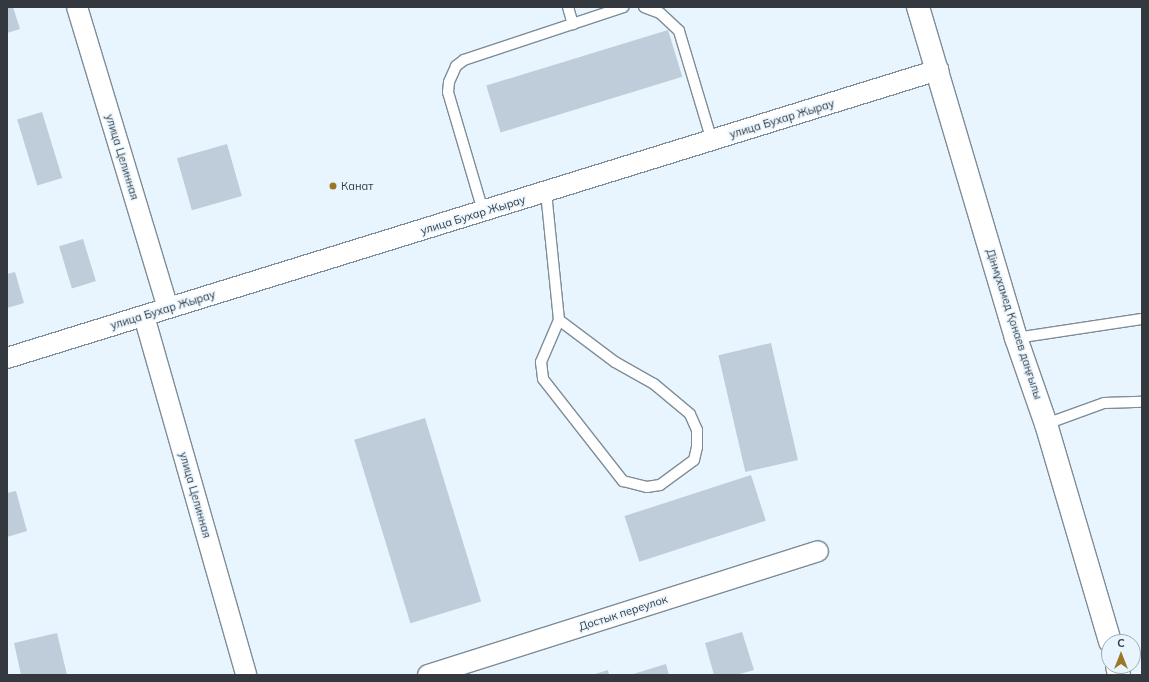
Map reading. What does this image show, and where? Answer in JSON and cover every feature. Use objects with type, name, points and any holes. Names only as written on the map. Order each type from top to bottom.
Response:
[{"type":"street","name":"улица Целинная","points":[[77,7],[168,308]]},
{"type":"street","name":"Дінмұхамед Қонаев даңғылы","points":[[918,7],[938,70],[1016,338],[1046,424],[1108,634]]},
{"type":"street","name":"улица Бухар Жырау","points":[[7,358],[938,70]]},
{"type":"street","name":"улица Целинная","points":[[144,316],[246,675]]},
{"type":"street","name":"Достык переулок","points":[[428,675],[818,551]]},
{"type":"lane","points":[[568,7],[573,24]]},
{"type":"lane","points":[[483,211],[448,92],[452,73],[464,60],[623,7]]},
{"type":"lane","points":[[644,7],[660,13],[679,31],[712,141]]},
{"type":"lane","points":[[546,192],[559,320],[541,362],[543,379],[623,481],[647,487],[660,485],[694,460],[697,447],[697,430],[690,414],[654,384],[615,362],[559,320]]},
{"type":"lane","points":[[1016,338],[1142,319]]},
{"type":"lane","points":[[1046,424],[1104,403],[1142,402]]},
{"type":"building","points":[[7,7],[13,7],[20,29],[7,33]]},
{"type":"building","points":[[668,30],[682,77],[501,132],[486,86]]},
{"type":"building","points":[[42,112],[62,178],[37,186],[17,120]]},
{"type":"building","points":[[227,144],[242,196],[192,210],[177,158]]},
{"type":"building","points":[[83,239],[96,281],[72,288],[59,246]]},
{"type":"building","points":[[15,272],[24,303],[7,308],[7,274]]},
{"type":"building","points":[[771,343],[798,460],[745,472],[718,355]]},
{"type":"building","points":[[425,418],[481,602],[410,623],[354,440]]},
{"type":"building","points":[[751,475],[766,521],[639,562],[625,516]]},
{"type":"building","points":[[16,491],[27,531],[7,537],[7,493]]},
{"type":"building","points":[[742,632],[754,670],[736,675],[714,675],[705,643]]},
{"type":"building","points":[[57,633],[67,675],[21,675],[14,643]]},
{"type":"building","points":[[666,664],[669,675],[630,675]]},
{"type":"building","points":[[608,670],[609,675],[592,675]]},
{"type":"place","name":"Канат","points":[[333,186]]}]
